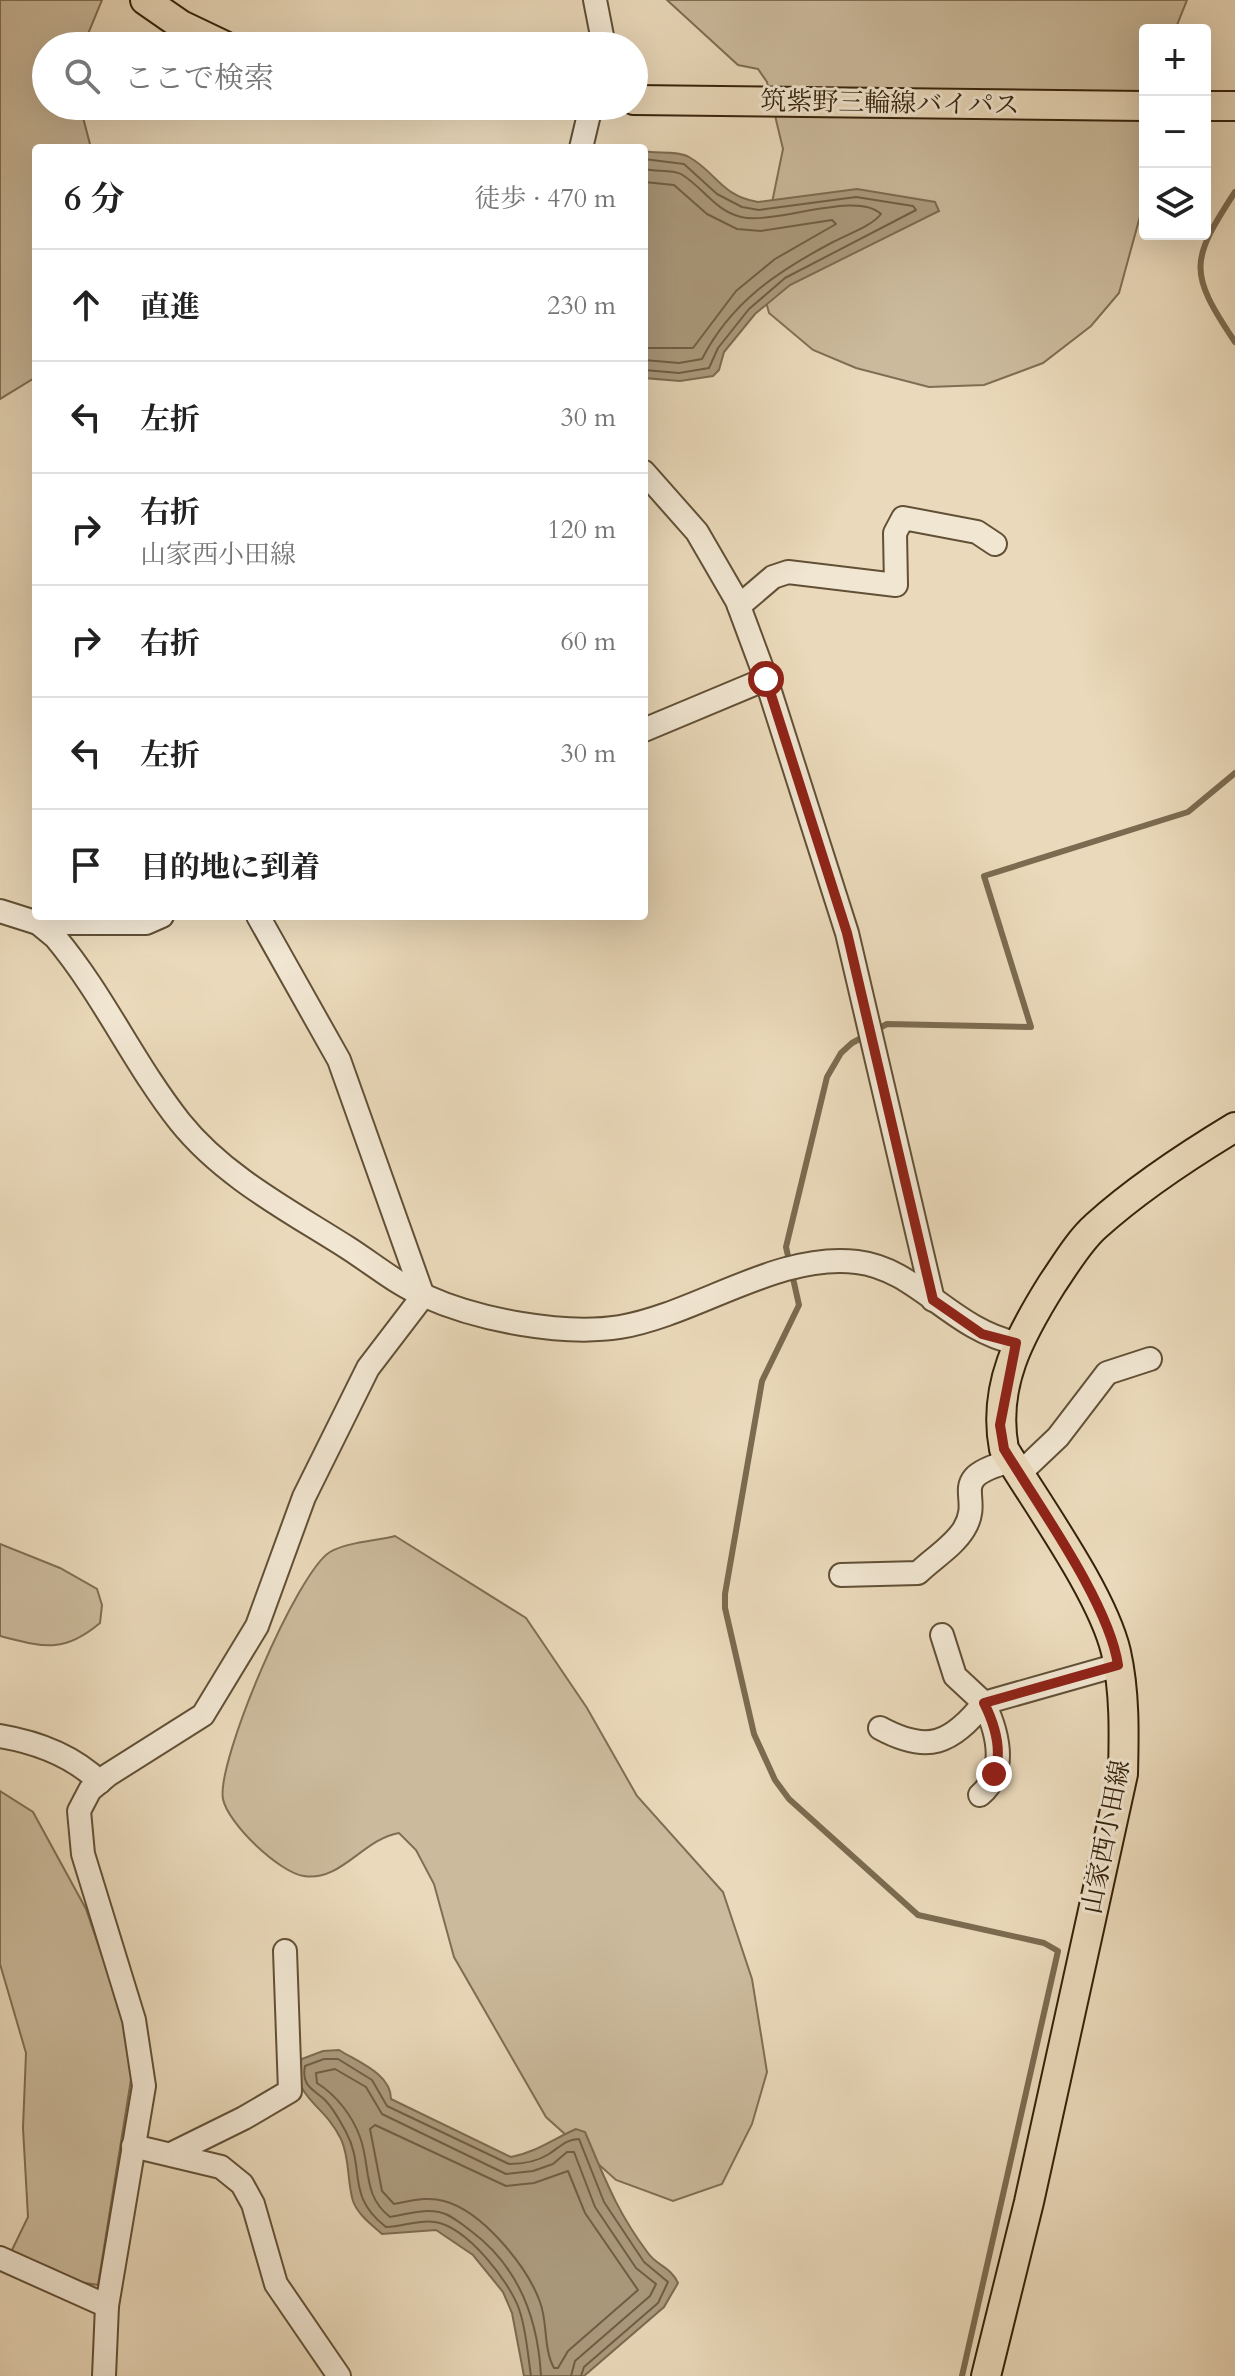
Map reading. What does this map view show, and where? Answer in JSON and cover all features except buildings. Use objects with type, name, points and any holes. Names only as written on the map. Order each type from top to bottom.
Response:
[{"type":"main road","points":[[145,0],[196,32]]},
{"type":"main road","name":"筑紫野三輪線バイパス","points":[[648,100],[1139,106]]},
{"type":"main road","points":[[1211,106],[1235,106]]},
{"type":"main road","name":"山家西小田線","points":[[986,2376],[1029,2202],[1123,1774],[1124,1713],[1118,1665],[1101,1615],[1004,1449],[1000,1425],[1016,1343],[1061,1271],[1094,1228],[1167,1171],[1235,1127]]},
{"type":"street","points":[[595,0],[601,32]]},
{"type":"street","points":[[582,144],[588,120]]},
{"type":"street","points":[[648,477],[697,532],[739,606],[766,679],[847,933],[933,1300]]},
{"type":"street","points":[[739,606],[773,577],[788,572],[896,585],[895,533],[903,518],[977,532],[995,544]]},
{"type":"street","points":[[648,728],[766,679]]},
{"type":"street","points":[[0,911],[38,923],[146,923],[153,920]]},
{"type":"street","points":[[260,920],[339,1060],[423,1296]]},
{"type":"street","points":[[38,923],[72,958],[180,1122],[222,1166],[423,1296],[509,1320],[560,1328],[597,1329],[646,1321],[791,1269],[858,1262],[894,1273],[982,1334],[1016,1343]]},
{"type":"street","points":[[104,2376],[107,2306],[144,2086],[134,2020],[83,1854],[79,1811],[90,1790],[100,1782],[203,1715],[257,1626],[304,1497],[368,1368],[423,1296]]},
{"type":"street","points":[[841,1575],[918,1573],[960,1536],[967,1524],[969,1484],[984,1468],[1015,1467],[1058,1437],[1107,1373],[1150,1359]]},
{"type":"street","points":[[942,1635],[955,1676],[984,1703],[993,1723],[999,1760],[989,1787],[980,1795]]},
{"type":"street","points":[[880,1728],[908,1743],[943,1740],[963,1729],[984,1703],[1118,1665]]},
{"type":"street","points":[[0,1736],[19,1739],[81,1764],[100,1782]]},
{"type":"street","points":[[171,2154],[290,2091],[285,1951]]},
{"type":"street","points":[[133,2146],[221,2167],[242,2184],[253,2204],[276,2284],[339,2376]]},
{"type":"street","points":[[0,2258],[107,2306]]},
{"type":"shaded area","points":[[0,0],[102,0],[89,32],[32,32],[32,120],[84,120],[90,144],[32,144],[32,379],[0,399]]},
{"type":"shaded area","points":[[667,0],[1187,0],[1177,24],[1139,24],[1139,220],[1119,293],[1091,326],[1043,363],[984,385],[929,387],[856,368],[813,350],[769,313],[758,271],[783,149],[767,82],[758,69],[738,65]]},
{"type":"shaded area","points":[[395,1536],[526,1618],[587,1708],[637,1796],[723,1892],[752,1979],[767,2072],[752,2124],[722,2184],[673,2201],[616,2180],[546,2117],[454,1957],[434,1884],[416,1850],[399,1833],[374,1843],[329,1873],[304,1876],[282,1866],[256,1846],[227,1809],[223,1799],[224,1779],[232,1748],[262,1669],[298,1594],[330,1552]]},
{"type":"shaded area","points":[[0,1544],[60,1568],[97,1589],[102,1605],[100,1623],[64,1644],[41,1645],[0,1636]]},
{"type":"shaded area","points":[[0,1791],[33,1812],[86,1909],[123,2017],[133,2067],[98,2285],[67,2280],[56,2270],[11,2252],[28,2217],[23,2128],[26,2053],[0,1964]]},
{"type":"water","points":[[648,151],[689,157],[735,195],[758,202],[857,189],[935,202],[939,211],[790,285],[755,314],[724,352],[719,370],[713,376],[680,381],[648,378]]},
{"type":"water","points":[[339,2050],[380,2076],[390,2090],[391,2099],[511,2157],[537,2149],[576,2129],[585,2132],[612,2195],[637,2238],[678,2283],[664,2307],[584,2376],[524,2376],[512,2313],[503,2292],[473,2255],[436,2230],[382,2234],[355,2206],[341,2139],[301,2087],[294,2062],[323,2051]]},
{"type":"waterway","points":[[1235,192],[1209,235],[1200,267],[1209,299],[1235,342]]},
{"type":"waterway","points":[[962,2376],[1058,1951],[1044,1943],[918,1915],[789,1799],[775,1780],[754,1734],[725,1608],[725,1594],[762,1381],[799,1305],[786,1247],[827,1077],[841,1053],[852,1043],[887,1024],[1031,1027],[984,876],[1188,812],[1235,773]]},
{"type":"route","points":[[766,679],[847,933],[880,1062],[933,1300],[982,1334],[1016,1343],[1003,1395],[1000,1425],[1004,1449],[1084,1583],[1116,1651],[1118,1665],[984,1703],[993,1723],[999,1760],[994,1774]]}]
